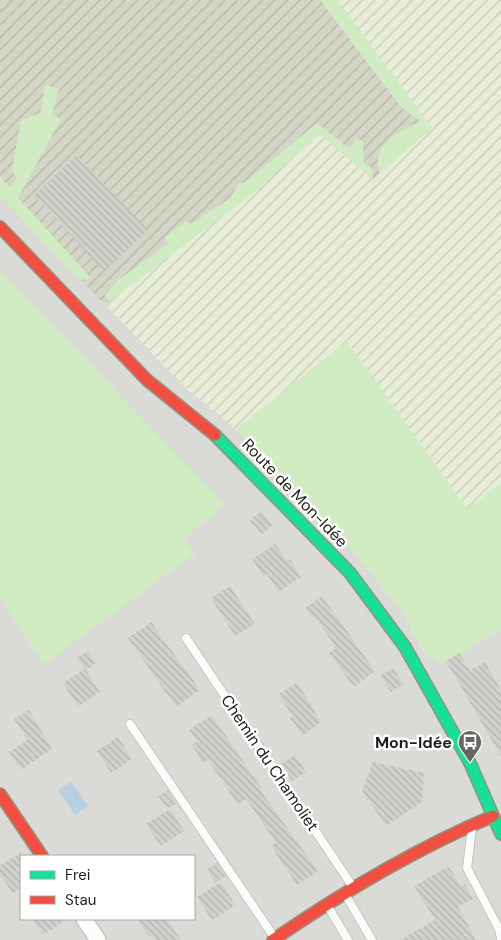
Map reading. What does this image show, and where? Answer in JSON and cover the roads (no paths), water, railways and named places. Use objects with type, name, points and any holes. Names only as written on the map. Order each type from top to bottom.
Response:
[{"type":"main road","name":"Route de Mon-Idée","points":[[0,226],[147,380],[224,442],[350,573],[404,647],[470,763],[493,810],[501,834]]},
{"type":"main road","points":[[0,794],[41,855]]},
{"type":"main road","points":[[274,939],[350,891],[449,834],[472,824],[493,810]]},
{"type":"street","points":[[85,920],[98,940]]},
{"type":"lane","name":"Chemin du Chamoliet","points":[[186,638],[350,891],[372,940]]},
{"type":"lane","points":[[130,724],[274,939]]},
{"type":"lane","points":[[472,824],[467,868],[499,929],[501,938]]},
{"type":"lane","points":[[327,906],[348,940]]},
{"type":"water","points":[[71,782],[88,806],[75,815],[58,790]]},
{"type":"place","name":"Mon-Idée","points":[[470,763]]}]
